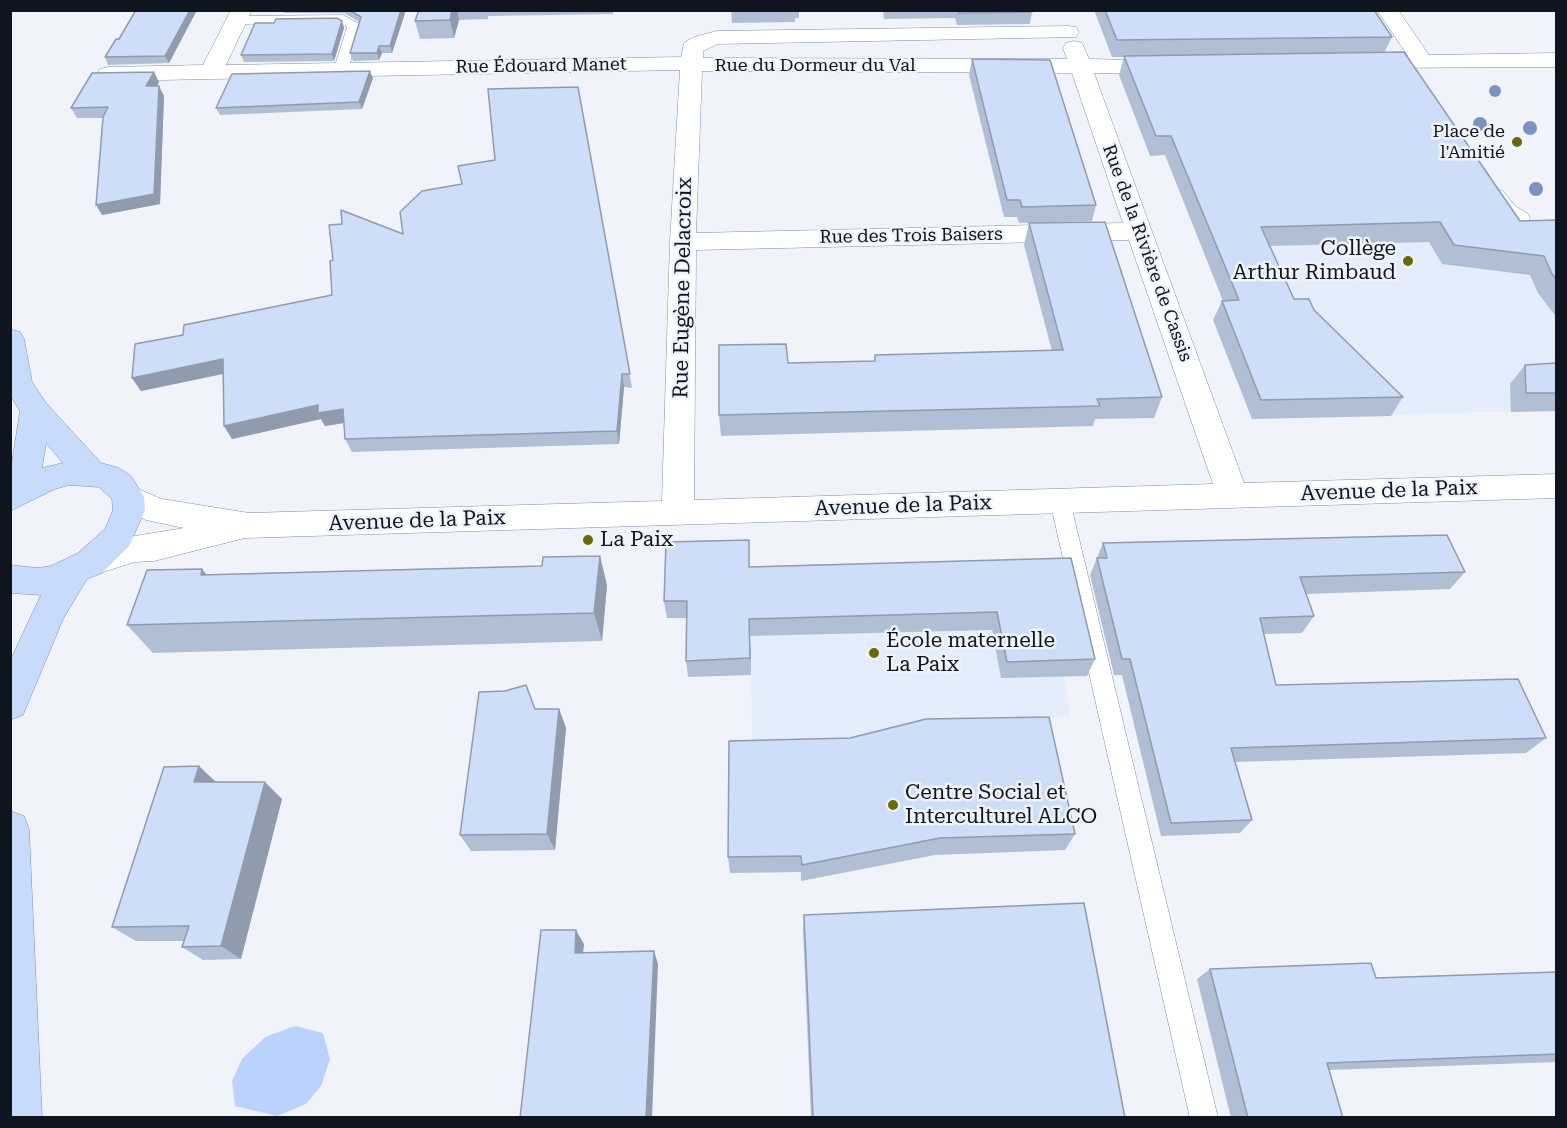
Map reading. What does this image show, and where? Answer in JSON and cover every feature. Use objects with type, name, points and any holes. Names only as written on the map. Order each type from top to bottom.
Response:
[{"type":"main road","points":[[10,339],[18,383],[35,411],[91,472]]},
{"type":"main road","points":[[17,494],[35,411]]},
{"type":"main road","points":[[10,704],[48,613],[82,567],[118,537],[129,510],[128,497],[120,485],[108,477],[91,472],[69,473],[46,479],[17,494]]},
{"type":"main road","points":[[10,579],[37,582],[82,567]]},
{"type":"main road","points":[[10,829],[20,1118]]},
{"type":"street","name":"Rue de la Rivière de Cassis","points":[[1060,10],[1233,495]]},
{"type":"street","points":[[1387,10],[1410,68]]},
{"type":"street","points":[[211,72],[239,15]]},
{"type":"street","name":"Rue du Dormeur du Val","points":[[1068,32],[717,38],[692,48],[690,63],[714,66],[1190,65]]},
{"type":"street","points":[[1340,63],[1410,68],[1557,60]]},
{"type":"street","name":"Rue Édouard Manet","points":[[100,74],[690,63]]},
{"type":"street","name":"Rue Eugène Delacroix","points":[[678,513],[683,242],[690,63]]},
{"type":"street","name":"Rue des Trois Baisers","points":[[683,242],[1139,231]]},
{"type":"street","name":"Avenue de la Paix","points":[[128,497],[157,511],[249,526],[1557,486]]},
{"type":"street","name":"Avenue de la Paix","points":[[82,567],[135,549],[154,548],[249,526]]},
{"type":"lane","points":[[239,15],[343,19],[354,24],[341,69]]},
{"type":"lane","points":[[1490,184],[1509,210],[1522,218]]},
{"type":"lane","points":[[1060,501],[1204,1118]]},
{"type":"shaded area","name":"Collège Arthur Rimbaud","points":[[1247,234],[1556,239],[1556,410],[1252,419],[1213,320],[1284,318]]},
{"type":"shaded area","name":"École maternelle La Paix","points":[[750,558],[750,584],[1048,576],[1070,716],[1037,718],[753,760],[751,675],[688,677],[689,619],[667,618]]},
{"type":"shaded area","points":[[295,1026],[323,1033],[330,1059],[321,1086],[306,1104],[277,1116],[235,1106],[232,1081],[242,1059],[265,1037]]},
{"type":"building","points":[[136,10],[190,10],[165,56],[105,57],[116,39],[119,39]]},
{"type":"building","points":[[349,10],[401,10],[390,46],[379,46],[377,53],[350,53],[361,17]]},
{"type":"building","points":[[419,10],[452,10],[450,20],[415,21]]},
{"type":"building","points":[[958,10],[1032,10],[1032,12],[959,13]]},
{"type":"building","points":[[1105,10],[1374,10],[1392,37],[1117,40]]},
{"type":"building","points":[[337,18],[342,21],[332,54],[241,55],[255,23],[274,23],[276,19]]},
{"type":"building","points":[[1404,52],[1520,221],[1557,220],[1557,280],[1544,256],[1454,245],[1440,222],[1261,227],[1294,299],[1309,299],[1314,310],[1403,397],[1261,400],[1222,301],[1239,300],[1171,136],[1156,136],[1124,56]]},
{"type":"building","points":[[972,59],[1050,60],[1096,205],[1022,207],[1020,200],[1007,200]]},
{"type":"building","points":[[370,71],[359,102],[216,108],[232,74]]},
{"type":"building","points":[[154,72],[146,86],[159,86],[154,194],[96,205],[103,117],[108,107],[71,108],[92,73]]},
{"type":"building","points":[[578,87],[630,374],[622,374],[617,431],[345,439],[343,409],[318,413],[318,405],[224,426],[223,359],[132,378],[135,344],[183,335],[184,325],[332,295],[330,261],[333,260],[329,225],[342,224],[341,210],[403,234],[400,212],[422,191],[462,184],[458,166],[495,160],[488,89]]},
{"type":"building","points":[[1105,222],[1162,397],[1097,399],[1100,406],[719,415],[719,345],[786,344],[788,363],[875,361],[875,355],[1063,350],[1029,223]]},
{"type":"building","points":[[1557,363],[1557,393],[1526,393],[1525,365]]},
{"type":"building","points":[[1447,535],[1465,572],[1300,577],[1314,616],[1260,618],[1276,685],[1518,679],[1546,738],[1231,748],[1252,820],[1171,823],[1130,659],[1122,659],[1097,558],[1107,558],[1103,543]]},
{"type":"building","points":[[749,540],[749,567],[1071,558],[1095,659],[1007,662],[997,612],[749,619],[750,658],[686,661],[687,601],[664,601],[666,542]]},
{"type":"building","points":[[600,556],[594,613],[127,625],[147,570],[202,569],[201,575],[542,566],[543,557]]},
{"type":"building","points":[[526,685],[535,709],[559,709],[547,834],[460,835],[479,692],[505,691]]},
{"type":"building","name":"Centre Social et Interculturel ALCO","points":[[1049,717],[1075,834],[940,838],[802,865],[801,856],[728,857],[729,741],[850,738],[926,719]]},
{"type":"building","points":[[199,766],[194,782],[265,782],[221,946],[182,947],[189,926],[112,927],[164,767]]},
{"type":"building","points":[[1084,903],[1125,1118],[813,1118],[804,915]]},
{"type":"building","points":[[541,930],[576,930],[575,953],[654,951],[646,1118],[520,1118]]},
{"type":"building","points":[[1371,963],[1376,978],[1557,972],[1557,1054],[1327,1063],[1343,1118],[1248,1118],[1210,969]]},
{"type":"place","name":"Place de l'Amitié","points":[[1517,142]]},
{"type":"place","name":"Collège Arthur Rimbaud","points":[[1408,261]]},
{"type":"place","name":"La Paix","points":[[588,540]]},
{"type":"place","name":"École maternelle La Paix","points":[[874,653]]},
{"type":"place","name":"Centre Social et Interculturel ALCO","points":[[893,805]]}]
